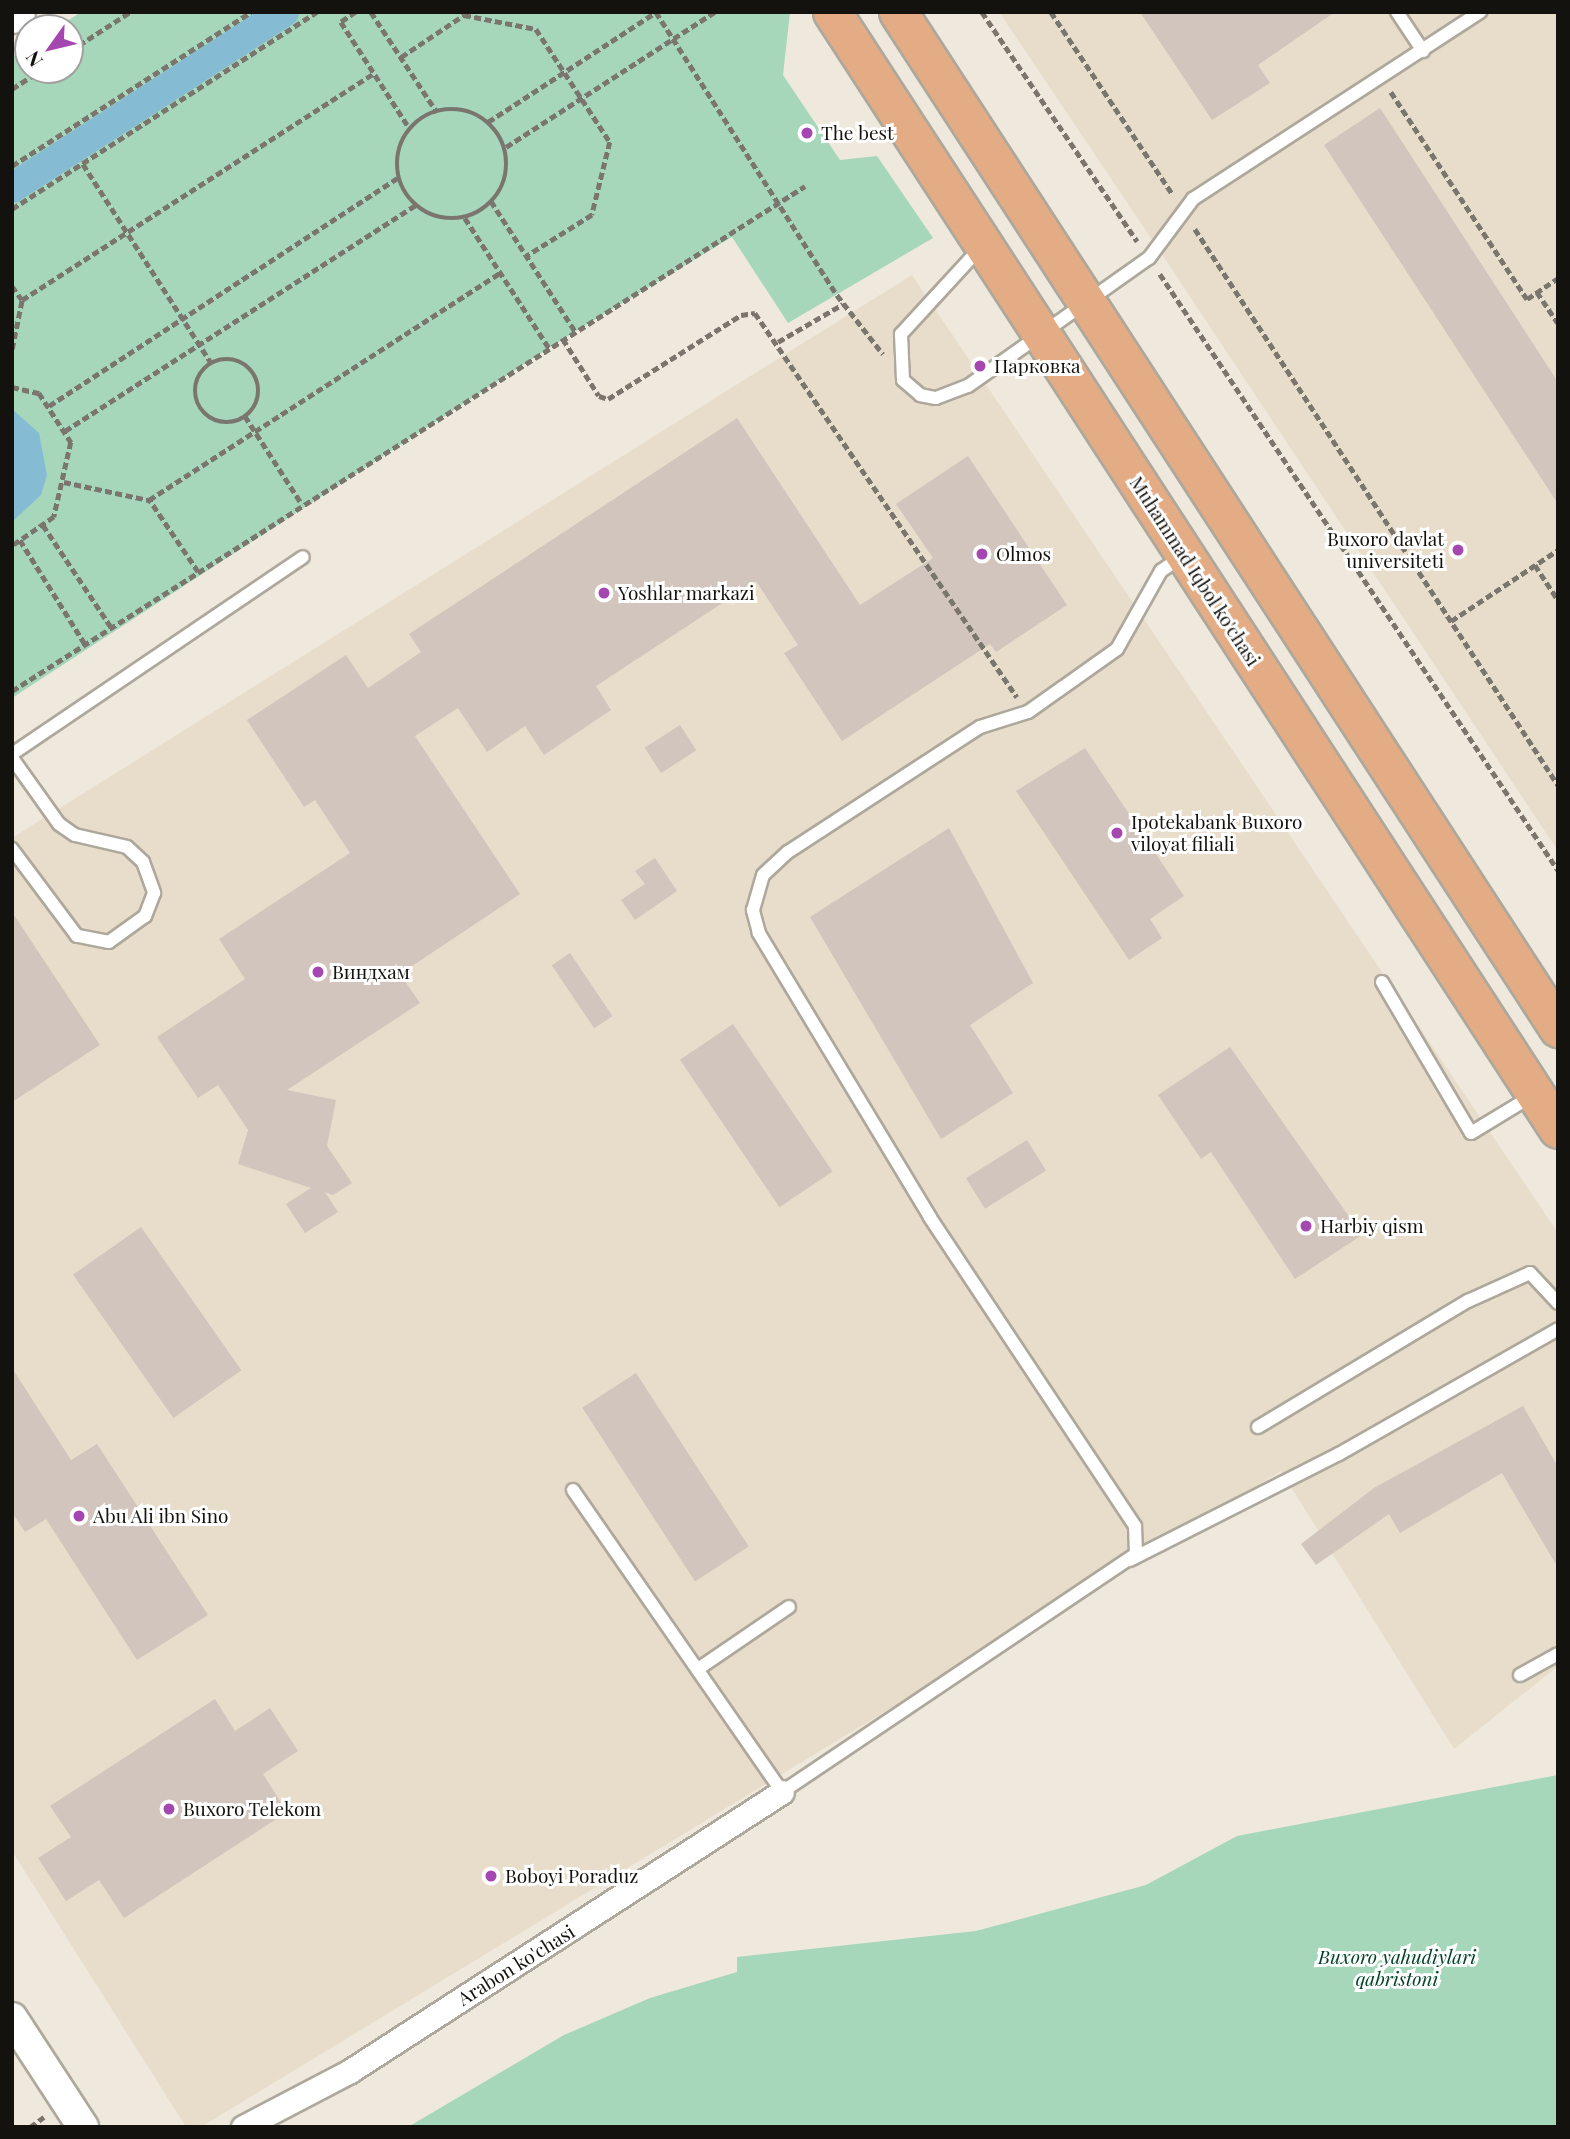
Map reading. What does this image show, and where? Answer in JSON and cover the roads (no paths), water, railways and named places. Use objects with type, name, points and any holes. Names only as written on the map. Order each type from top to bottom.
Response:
[{"type":"main road","points":[[12,16],[18,12]]},
{"type":"main road","name":"Muhammad Iqbol ko'chasi","points":[[832,12],[1558,1129]]},
{"type":"main road","points":[[898,12],[1558,1028]]},
{"type":"street","name":"Arabon ko'chasi","points":[[243,2127],[350,2071],[782,1792]]},
{"type":"street","points":[[12,2018],[83,2127]]},
{"type":"lane","points":[[1397,12],[1423,51]]},
{"type":"lane","points":[[983,244],[901,334],[903,380],[920,395],[936,398],[968,386],[1085,298],[1149,258],[1183,211],[1379,74],[1423,51],[1480,12]]},
{"type":"lane","points":[[1129,1561],[1138,1544],[1135,1526],[930,1217],[759,933],[752,910],[763,875],[788,852],[980,727],[1028,712],[1117,649],[1161,571],[1184,555]]},
{"type":"lane","points":[[12,849],[77,936],[110,942],[145,916],[154,893],[142,862],[127,847],[75,835],[58,824],[12,756],[303,557]]},
{"type":"lane","points":[[1382,982],[1471,1133],[1535,1094]]},
{"type":"lane","points":[[1258,1427],[1468,1301],[1530,1273],[1558,1303]]},
{"type":"lane","points":[[573,1490],[782,1792],[1129,1561],[1339,1454],[1558,1329]]},
{"type":"lane","points":[[698,1669],[789,1607]]},
{"type":"lane","points":[[1520,1675],[1558,1654]]},
{"type":"water","points":[[12,409],[39,433],[47,475],[41,495],[12,522]]},
{"type":"waterway","points":[[12,188],[284,12]]},
{"type":"place","name":"The best","points":[[807,133]]},
{"type":"place","name":"Парковка","points":[[980,366]]},
{"type":"place","name":"Buxoro davlat universiteti","points":[[1458,550]]},
{"type":"place","name":"Olmos","points":[[982,554]]},
{"type":"place","name":"Yoshlar markazi","points":[[604,593]]},
{"type":"place","name":"Ipotekabank Buxoro viloyat filiali","points":[[1117,833]]},
{"type":"place","name":"Виндхам","points":[[318,972]]},
{"type":"place","name":"Harbiy qism","points":[[1306,1226]]},
{"type":"place","name":"Abu Ali ibn Sino","points":[[79,1516]]},
{"type":"place","name":"Buxoro Telekom","points":[[169,1809]]},
{"type":"place","name":"Boboyi Poraduz","points":[[491,1876]]},
{"type":"park label","name":"Buxoro yahudiylari qabristoni","points":[[1397,1968]]}]
